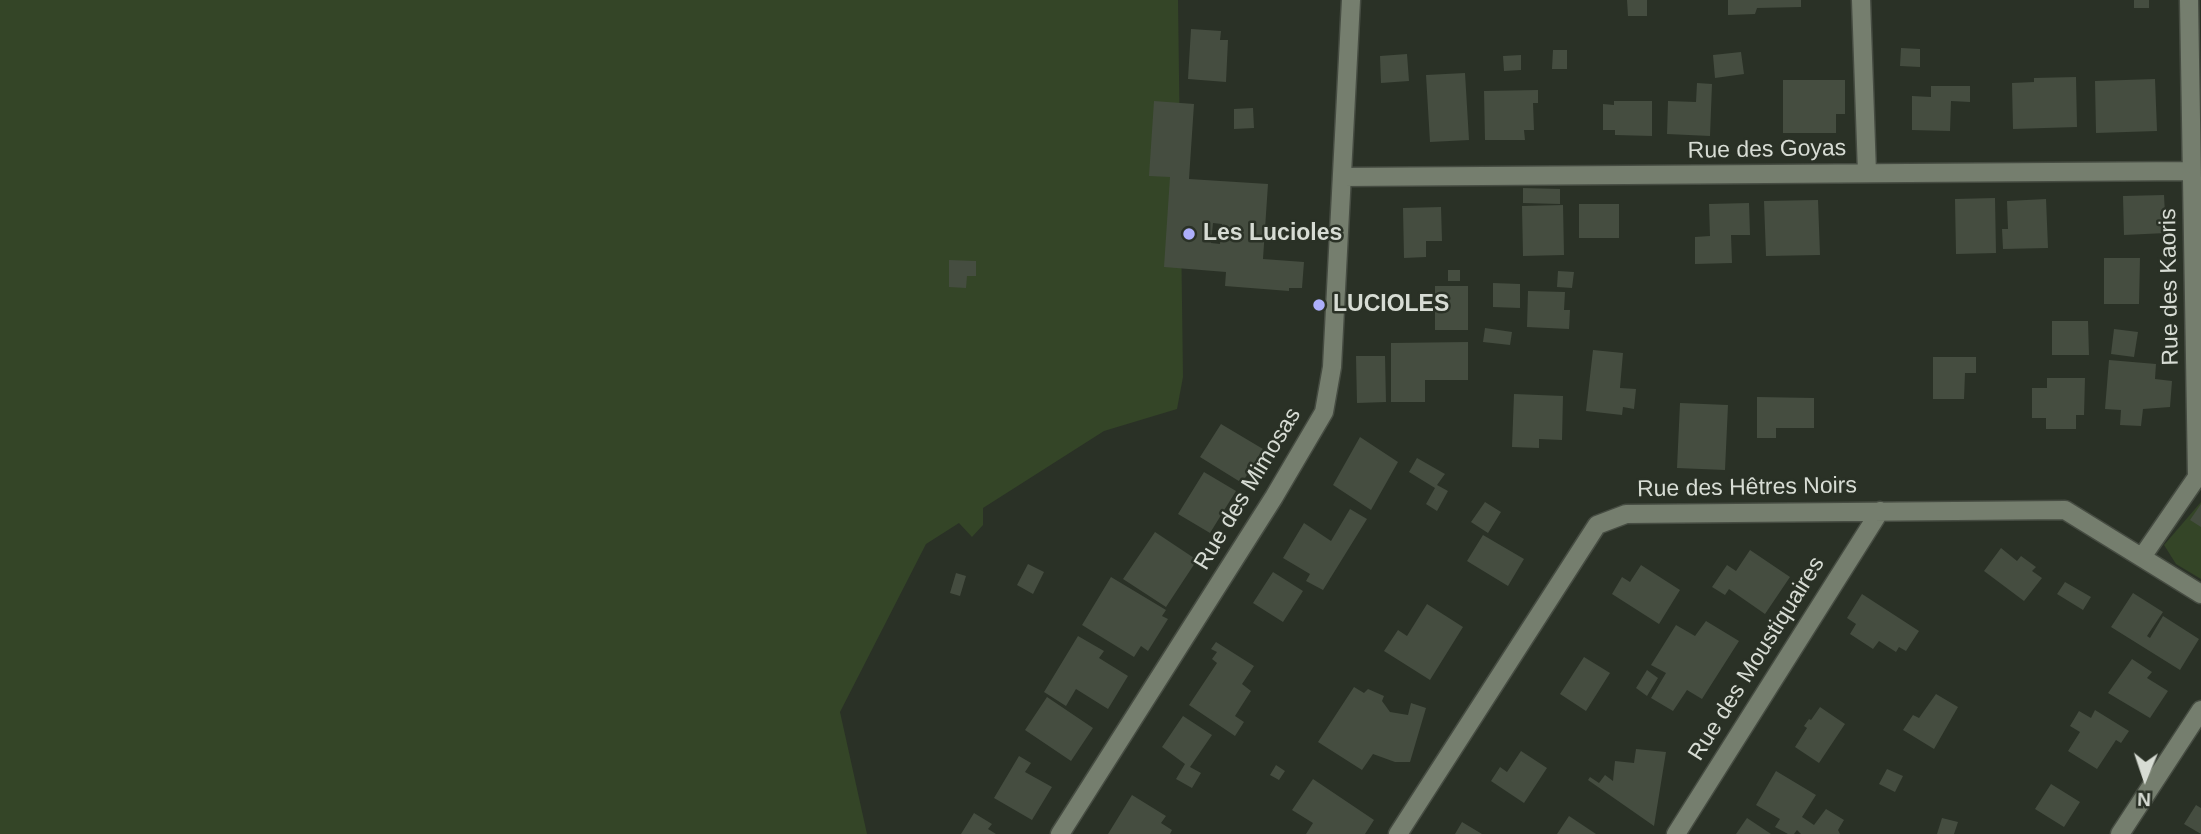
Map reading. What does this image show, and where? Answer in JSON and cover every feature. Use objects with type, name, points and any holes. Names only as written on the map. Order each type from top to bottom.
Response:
[{"type":"street","name":"Rue des Mimosas","points":[[1060,834],[1274,497],[1324,412],[1332,367],[1351,0]]},
{"type":"street","points":[[1861,0],[1867,173]]},
{"type":"street","name":"Rue des Kaoris","points":[[2142,557],[2197,477],[2189,0]]},
{"type":"street","name":"Rue des Goyas","points":[[1342,177],[2192,171]]},
{"type":"street","name":"Rue des Hêtres Noirs","points":[[1398,834],[1597,525],[1626,514],[2065,510],[2201,594]]},
{"type":"street","name":"Rue des Moustiquaires","points":[[1676,834],[1880,511]]},
{"type":"street","points":[[2120,834],[2201,710]]},
{"type":"green space","points":[[0,0],[1178,0],[1183,377],[1177,409],[1104,431],[983,508],[983,525],[972,537],[959,523],[926,544],[840,712],[867,834],[0,834]]},
{"type":"green space","points":[[2201,502],[2201,579],[2176,564],[2164,545]]},
{"type":"building","points":[[1627,0],[1647,0],[1647,16],[1628,16]]},
{"type":"building","points":[[1728,0],[1801,0],[1801,7],[1757,8],[1755,14],[1728,15]]},
{"type":"building","points":[[2134,0],[2149,0],[2149,8],[2134,8]]},
{"type":"building","points":[[1191,29],[1221,31],[1220,40],[1228,40],[1226,82],[1188,79]]},
{"type":"building","points":[[1901,48],[1920,49],[1920,67],[1900,66]]},
{"type":"building","points":[[1553,50],[1567,50],[1567,69],[1552,69]]},
{"type":"building","points":[[1741,52],[1744,74],[1715,78],[1713,55]]},
{"type":"building","points":[[1407,54],[1409,81],[1381,83],[1380,56]]},
{"type":"building","points":[[1521,55],[1521,70],[1504,71],[1503,56]]},
{"type":"building","points":[[1465,73],[1469,140],[1430,142],[1426,75]]},
{"type":"building","points":[[2076,77],[2077,127],[2013,129],[2012,83],[2034,82],[2034,78]]},
{"type":"building","points":[[2155,79],[2157,131],[2096,133],[2095,81]]},
{"type":"building","points":[[1783,80],[1845,80],[1845,114],[1836,114],[1836,133],[1783,133]]},
{"type":"building","points":[[1697,83],[1712,84],[1710,136],[1667,134],[1668,101],[1696,102]]},
{"type":"building","points":[[1931,86],[1970,86],[1970,102],[1951,101],[1950,131],[1912,130],[1912,96],[1931,97]]},
{"type":"building","points":[[1538,90],[1538,103],[1533,103],[1534,130],[1524,130],[1525,140],[1485,140],[1484,91]]},
{"type":"building","name":"Les Lucioles","points":[[1154,101],[1194,104],[1189,179],[1268,184],[1263,259],[1304,262],[1302,288],[1289,288],[1289,291],[1225,286],[1226,272],[1164,267],[1170,177],[1149,176]],"holes":[[[1213,223],[1222,224],[1220,244],[1211,243]]]},
{"type":"building","points":[[1614,101],[1652,101],[1652,136],[1615,135],[1615,130],[1603,130],[1603,104],[1614,105]]},
{"type":"building","points":[[1253,108],[1254,128],[1234,129],[1234,109]]},
{"type":"building","points":[[1523,188],[1560,189],[1560,204],[1523,203]]},
{"type":"building","points":[[2164,195],[2166,233],[2124,235],[2123,196]]},
{"type":"building","points":[[1995,198],[1996,253],[1956,254],[1955,199]]},
{"type":"building","points":[[2046,199],[2048,248],[2003,249],[2002,229],[2008,229],[2007,201]]},
{"type":"building","points":[[1818,200],[1820,255],[1766,256],[1764,201]]},
{"type":"building","points":[[1749,203],[1750,235],[1731,235],[1732,263],[1695,264],[1695,237],[1710,236],[1709,204]]},
{"type":"building","points":[[1579,204],[1619,204],[1619,238],[1579,238]]},
{"type":"building","points":[[1563,205],[1564,255],[1523,256],[1522,206]]},
{"type":"building","points":[[1441,207],[1442,241],[1426,241],[1426,257],[1404,258],[1403,208]]},
{"type":"building","points":[[2104,258],[2140,258],[2139,304],[2104,304]]},
{"type":"building","points":[[949,260],[976,261],[976,276],[967,276],[966,288],[949,287]]},
{"type":"building","points":[[1448,270],[1460,270],[1460,281],[1448,281]]},
{"type":"building","points":[[1558,271],[1574,272],[1572,288],[1557,287]]},
{"type":"building","points":[[1493,283],[1520,284],[1520,308],[1493,307]]},
{"type":"building","points":[[1435,286],[1468,286],[1468,330],[1435,330]]},
{"type":"building","points":[[1528,291],[1565,292],[1564,310],[1570,310],[1569,329],[1527,327]]},
{"type":"building","points":[[2052,321],[2088,321],[2089,355],[2052,355]]},
{"type":"building","points":[[1485,328],[1512,332],[1510,345],[1483,342]]},
{"type":"building","points":[[2114,329],[2138,332],[2134,357],[2111,354]]},
{"type":"building","points":[[1468,342],[1468,380],[1425,380],[1425,402],[1391,402],[1391,343]]},
{"type":"building","points":[[1593,350],[1623,353],[1620,388],[1636,389],[1634,409],[1623,407],[1622,415],[1586,411]]},
{"type":"building","points":[[1356,356],[1385,356],[1386,402],[1357,403]]},
{"type":"building","points":[[1933,357],[1976,357],[1976,373],[1965,373],[1964,399],[1933,399]]},
{"type":"building","points":[[2109,360],[2156,364],[2155,379],[2172,381],[2170,407],[2143,409],[2141,426],[2120,425],[2121,410],[2105,409]]},
{"type":"building","points":[[2047,378],[2085,378],[2084,415],[2076,415],[2076,429],[2046,429],[2046,418],[2032,418],[2032,388],[2047,388]]},
{"type":"building","points":[[1514,394],[1563,396],[1562,440],[1539,439],[1539,448],[1512,447]]},
{"type":"building","points":[[1757,397],[1814,398],[1814,428],[1776,428],[1776,438],[1757,438]]},
{"type":"building","points":[[1680,403],[1728,405],[1725,470],[1677,468]]},
{"type":"building","points":[[1221,424],[1263,449],[1242,483],[1200,457]]},
{"type":"building","points":[[1360,437],[1398,462],[1371,510],[1333,485]]},
{"type":"building","points":[[1417,458],[1445,474],[1437,485],[1448,491],[1437,511],[1426,504],[1435,488],[1409,472]]},
{"type":"building","points":[[1204,472],[1236,491],[1210,533],[1178,514]]},
{"type":"building","points":[[1485,502],[1501,512],[1488,533],[1471,522]]},
{"type":"building","points":[[2201,504],[2201,527],[2190,520]]},
{"type":"building","points":[[1350,509],[1367,519],[1323,590],[1306,581],[1310,574],[1283,558],[1304,523],[1331,541]]},
{"type":"building","points":[[1155,532],[1197,560],[1166,607],[1123,579]]},
{"type":"building","points":[[1483,535],[1524,559],[1508,586],[1467,561]]},
{"type":"building","points":[[2001,548],[2017,561],[2021,556],[2036,567],[2032,571],[2042,578],[2024,601],[1984,571]]},
{"type":"building","points":[[1750,550],[1790,577],[1765,614],[1729,589],[1725,595],[1712,587],[1727,565],[1736,571]]},
{"type":"building","points":[[1028,564],[1044,572],[1033,594],[1017,585]]},
{"type":"building","points":[[1641,565],[1680,590],[1659,624],[1612,594],[1622,577],[1630,582]]},
{"type":"building","points":[[1273,572],[1303,591],[1283,622],[1253,603]]},
{"type":"building","points":[[956,573],[966,576],[960,596],[950,593]]},
{"type":"building","points":[[1111,577],[1166,610],[1162,616],[1168,619],[1148,651],[1141,646],[1134,657],[1082,625]]},
{"type":"building","points":[[2065,582],[2091,597],[2083,610],[2057,594]]},
{"type":"building","points":[[2133,593],[2163,612],[2147,636],[2150,638],[2163,616],[2199,639],[2180,670],[2111,627]]},
{"type":"building","points":[[1862,594],[1919,631],[1906,651],[1899,647],[1896,652],[1879,641],[1873,649],[1850,634],[1856,624],[1847,618]]},
{"type":"building","points":[[1427,604],[1463,627],[1430,680],[1384,651],[1398,630],[1407,636]]},
{"type":"building","points":[[1706,621],[1739,641],[1702,699],[1687,690],[1673,711],[1651,698],[1666,673],[1651,665],[1676,625],[1695,636]]},
{"type":"building","points":[[1078,636],[1104,651],[1099,658],[1128,676],[1108,709],[1076,689],[1066,706],[1044,692]]},
{"type":"building","points":[[1216,642],[1254,666],[1242,684],[1251,691],[1235,716],[1244,722],[1235,736],[1189,705],[1217,663],[1212,659],[1217,652],[1211,649]]},
{"type":"building","points":[[1584,657],[1610,673],[1586,711],[1560,694]]},
{"type":"building","points":[[2132,659],[2152,672],[2147,678],[2168,691],[2150,718],[2108,693]]},
{"type":"building","points":[[1647,670],[1658,678],[1647,696],[1636,688]]},
{"type":"building","points":[[1354,687],[1364,693],[1368,689],[1384,696],[1382,701],[1390,712],[1408,715],[1411,703],[1426,708],[1410,762],[1395,762],[1373,754],[1362,770],[1318,742]]},
{"type":"building","points":[[1936,694],[1958,707],[1934,749],[1903,730],[1913,715],[1919,718]]},
{"type":"building","points":[[1047,697],[1093,728],[1071,761],[1025,730]]},
{"type":"building","points":[[1820,707],[1845,724],[1819,763],[1795,747],[1807,728],[1804,726]]},
{"type":"building","points":[[2095,710],[2129,731],[2121,743],[2116,740],[2097,769],[2068,751],[2080,732],[2070,726],[2079,711],[2091,718]]},
{"type":"building","points":[[1183,716],[1212,735],[1190,767],[1201,773],[1192,788],[1176,779],[1185,764],[1162,747]]},
{"type":"building","points":[[1636,749],[1666,752],[1654,826],[1588,780],[1590,777],[1599,783],[1605,775],[1613,781],[1615,761],[1634,763]]},
{"type":"building","points":[[1521,751],[1547,768],[1524,803],[1491,781],[1500,767],[1507,772]]},
{"type":"building","points":[[1019,756],[1031,763],[1025,772],[1052,787],[1032,820],[994,798]]},
{"type":"building","points":[[1276,765],[1285,771],[1279,780],[1270,775]]},
{"type":"building","points":[[1887,769],[1903,776],[1895,792],[1879,784]]},
{"type":"building","points":[[1776,771],[1816,795],[1802,817],[1814,825],[1826,809],[1844,820],[1838,830],[1840,834],[1801,834],[1797,830],[1794,834],[1788,834],[1775,827],[1780,819],[1756,805]]},
{"type":"building","points":[[1313,779],[1374,820],[1365,834],[1306,834],[1313,823],[1292,810]]},
{"type":"building","points":[[2051,784],[2080,802],[2064,827],[2035,809]]},
{"type":"building","points":[[1132,795],[1166,816],[1161,823],[1172,830],[1170,834],[1108,834]]},
{"type":"building","points":[[2196,805],[2201,808],[2201,834],[2184,824]]},
{"type":"building","points":[[974,813],[992,824],[988,829],[996,834],[961,834]]},
{"type":"building","points":[[1569,816],[1596,834],[1557,834]]},
{"type":"building","points":[[1747,818],[1771,834],[1736,834]]},
{"type":"building","points":[[1942,818],[1958,822],[1954,834],[1937,834]]},
{"type":"building","points":[[1462,822],[1482,834],[1455,834]]},
{"type":"place","name":"Les Lucioles","points":[[1189,234]]},
{"type":"place","name":"LUCIOLES","points":[[1319,305]]}]
